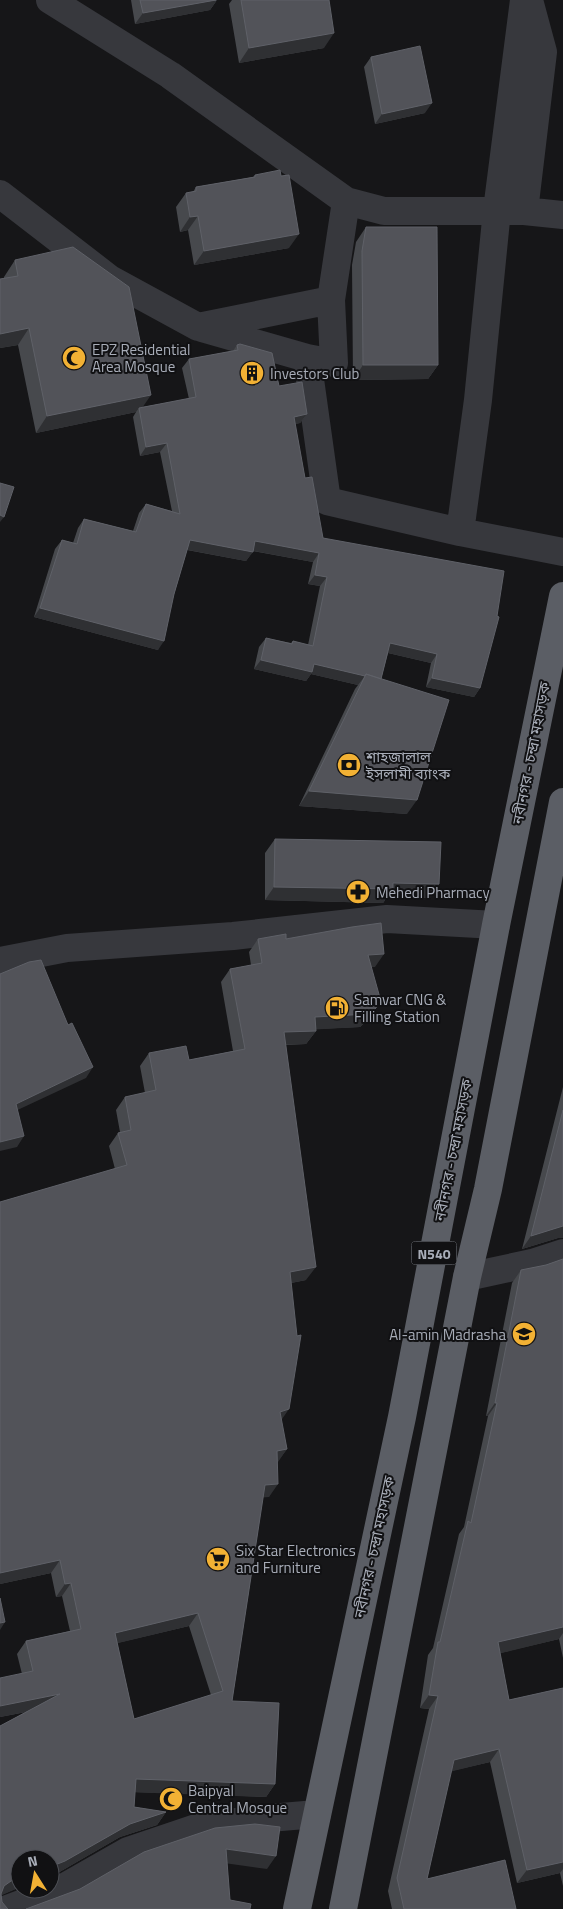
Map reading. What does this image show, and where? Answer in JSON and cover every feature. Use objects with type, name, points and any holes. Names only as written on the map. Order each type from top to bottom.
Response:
[{"type":"highway","name":"নবীনগর - চন্দ্রা মহাসড়ক","points":[[297,1909],[402,1417],[496,925],[563,596]]},
{"type":"highway","name":"N540","points":[[343,1909],[467,1277],[488,1189],[563,802]]},
{"type":"street","points":[[50,0],[170,75],[346,201],[384,211],[497,210],[563,215]]},
{"type":"street","points":[[460,532],[478,400],[497,210],[524,0]]},
{"type":"street","points":[[524,211],[543,52],[529,0]]},
{"type":"street","points":[[0,194],[110,278],[198,327],[306,358],[334,362],[331,300],[346,201]]},
{"type":"street","points":[[198,327],[331,300]]},
{"type":"street","points":[[306,358],[327,501],[460,532],[563,552]]},
{"type":"street","points":[[0,961],[67,948],[233,936],[387,919],[496,925]]},
{"type":"street","points":[[467,1277],[532,1263],[563,1254]]},
{"type":"street","points":[[7,1909],[63,1888],[128,1851],[202,1826],[317,1814]]},
{"type":"building","points":[[140,0],[216,0],[143,13]]},
{"type":"building","points":[[241,0],[329,0],[334,33],[249,48]]},
{"type":"building","points":[[420,46],[432,103],[382,114],[371,57]]},
{"type":"building","points":[[280,170],[281,176],[289,175],[299,234],[204,251],[198,216],[190,217],[186,193],[196,191],[196,187],[255,177],[255,175]]},
{"type":"building","points":[[366,227],[437,227],[438,365],[363,365],[362,251]]},
{"type":"building","name":"EPZ Residential Area Mosque","points":[[73,247],[129,287],[151,395],[47,416],[29,328],[0,334],[0,279],[18,276],[15,260]]},
{"type":"building","points":[[240,344],[272,353],[279,386],[302,382],[307,414],[294,417],[305,478],[312,477],[323,538],[504,571],[497,616],[499,617],[480,688],[432,678],[437,654],[390,643],[381,679],[366,674],[365,676],[314,664],[312,672],[261,660],[266,638],[292,644],[293,641],[313,646],[327,577],[315,575],[319,553],[255,541],[253,552],[190,540],[174,594],[164,641],[40,608],[62,540],[77,544],[84,519],[136,532],[146,504],[180,514],[167,443],[146,447],[139,408],[196,397],[189,359],[238,350],[237,345]]},
{"type":"building","points":[[0,483],[14,487],[4,517],[0,515]]},
{"type":"building","points":[[366,674],[449,700],[417,800],[309,791]]},
{"type":"building","points":[[275,839],[441,842],[439,884],[393,883],[393,889],[274,887]]},
{"type":"building","points":[[381,923],[384,954],[368,955],[380,998],[376,1008],[369,1014],[315,1017],[316,1031],[284,1032],[316,1267],[290,1272],[297,1336],[301,1335],[289,1409],[280,1412],[287,1449],[277,1451],[278,1484],[265,1485],[232,1701],[279,1703],[275,1784],[136,1779],[134,1807],[166,1812],[130,1824],[60,1863],[60,1849],[10,1849],[10,1882],[4,1886],[1,1894],[2,1902],[8,1909],[0,1909],[0,1726],[60,1694],[0,1706],[0,1678],[33,1671],[26,1641],[81,1629],[71,1583],[65,1584],[60,1560],[0,1573],[0,1202],[127,1165],[118,1133],[131,1130],[125,1097],[156,1090],[149,1053],[186,1046],[189,1060],[245,1049],[230,969],[262,963],[258,939],[286,934],[286,939]],"holes":[[[198,1613],[223,1691],[134,1719],[115,1633]]]},
{"type":"building","points":[[41,960],[68,1025],[72,1023],[93,1067],[16,1104],[24,1136],[0,1142],[0,974],[29,962]]},
{"type":"building","points":[[563,1110],[563,1226],[531,1236]]},
{"type":"building","points":[[563,1259],[563,1627],[498,1642],[509,1700],[563,1688],[563,1862],[527,1870],[499,1749],[454,1760],[427,1879],[505,1860],[516,1909],[404,1909],[397,1878],[438,1696],[429,1695],[438,1642],[440,1642],[468,1521],[471,1523],[497,1403],[495,1403],[521,1270]]},
{"type":"building","points":[[0,1598],[5,1622],[0,1623]]},
{"type":"building","points":[[255,1824],[280,1827],[276,1856],[226,1849],[230,1900],[251,1904],[250,1909],[26,1909],[53,1899],[60,1899],[60,1896],[80,1889],[144,1852],[215,1828]]},
{"type":"place","name":"EPZ Residential Area Mosque","points":[[74,358]]},
{"type":"place","name":"Investors Club","points":[[252,373]]},
{"type":"place","name":"শাহজালাল ইসলামী ব্যাংক","points":[[349,765]]},
{"type":"place","name":"Mehedi Pharmacy","points":[[358,892]]},
{"type":"place","name":"Samvar CNG & Filling Station","points":[[337,1008]]},
{"type":"place","name":"Al-amin Madrasha","points":[[524,1334]]},
{"type":"place","name":"Six Star Electronics and Furniture","points":[[218,1559]]},
{"type":"place","name":"Baipyal Central Mosque","points":[[171,1799]]}]
